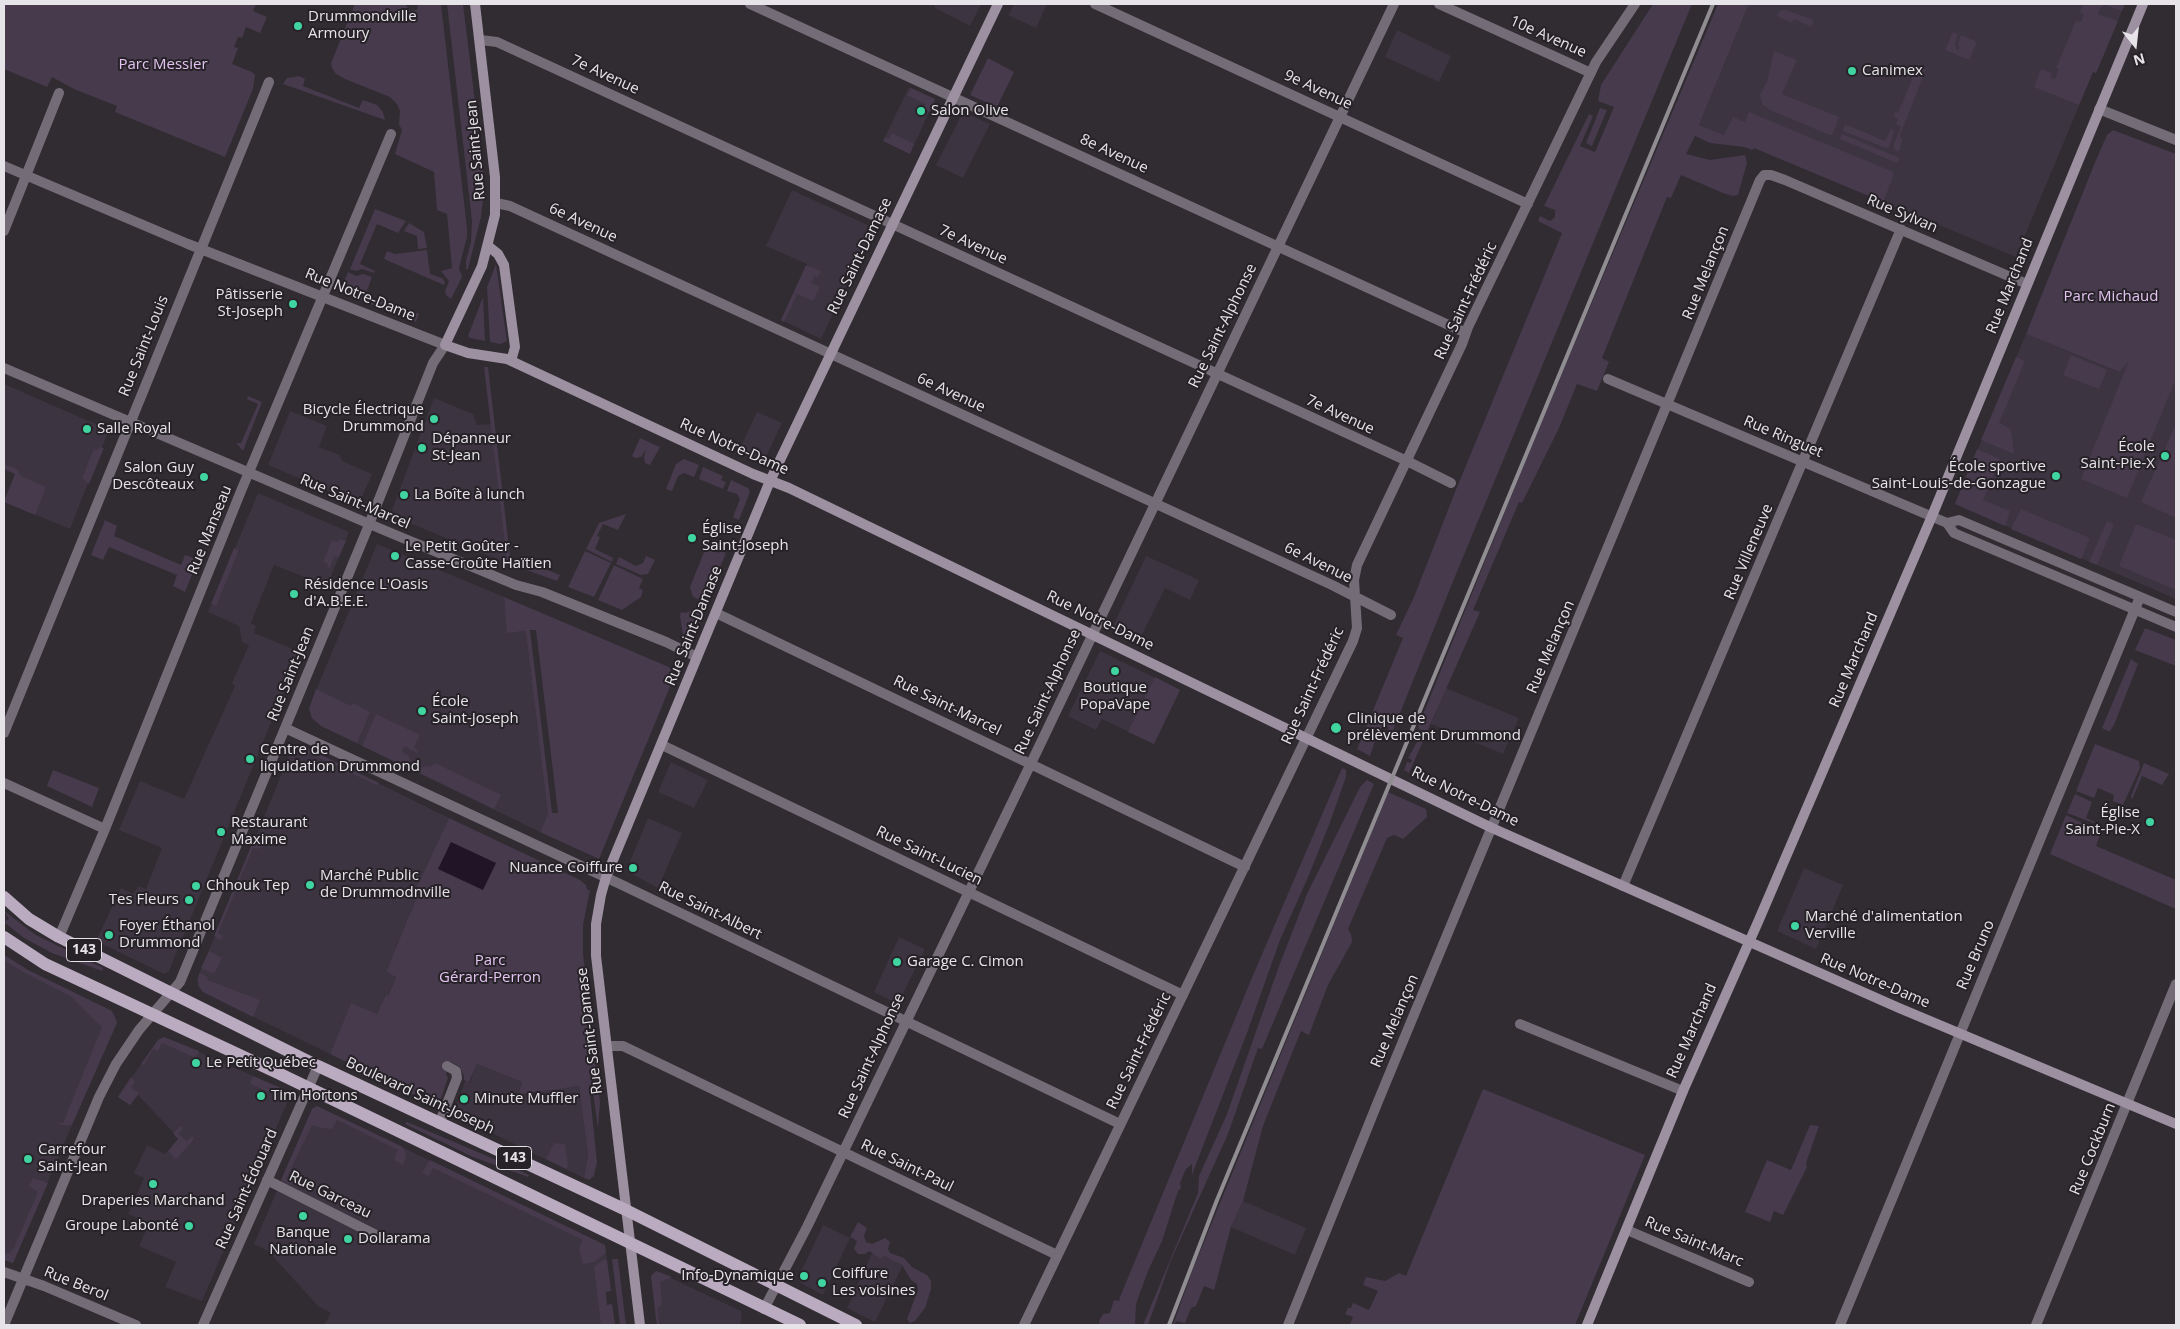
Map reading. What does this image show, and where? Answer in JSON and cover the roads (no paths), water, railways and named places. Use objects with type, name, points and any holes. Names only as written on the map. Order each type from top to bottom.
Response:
[{"type":"main road","name":"Boulevard Saint-Joseph","points":[[4,897],[29,919],[59,937],[318,1066],[626,1210],[856,1325]]},
{"type":"main road","name":"143","points":[[4,937],[45,964],[308,1088],[800,1325]]},
{"type":"street","name":"Rue Saint-Jean","points":[[4,1325],[99,1097],[124,1052],[139,1030],[180,982],[286,728],[433,363],[445,345],[476,283],[488,246],[496,203],[495,177],[475,4]]},
{"type":"street","name":"8e Avenue","points":[[750,4],[1466,333]]},
{"type":"street","name":"Rue Saint-Damase","points":[[640,1325],[595,939],[601,895],[606,877],[770,481],[998,4]]},
{"type":"street","name":"9e Avenue","points":[[1095,4],[1528,204]]},
{"type":"street","name":"Rue Saint-Alphonse","points":[[764,1309],[843,1152],[1031,763],[1394,4]]},
{"type":"street","name":"10e Avenue","points":[[1439,4],[1591,73]]},
{"type":"street","name":"Rue Saint-Frédéric","points":[[1024,1325],[1354,641],[1357,628],[1354,580],[1357,565],[1591,73],[1635,4]]},
{"type":"street","name":"Rue Marchand","points":[[1587,1325],[1683,1091],[1749,943],[1932,516],[2143,4]]},
{"type":"street","name":"7e Avenue","points":[[480,40],[496,42],[1407,461],[1451,483]]},
{"type":"street","name":"Rue Saint-Louis","points":[[4,733],[269,82]]},
{"type":"street","points":[[4,231],[59,94]]},
{"type":"street","points":[[2099,109],[2176,140]]},
{"type":"street","name":"Rue Manseau","points":[[59,937],[249,473],[391,134]]},
{"type":"street","name":"Rue Notre-Dame","points":[[4,166],[200,249],[445,345],[468,353],[498,356],[511,361],[770,481],[1092,634],[1492,828],[1959,1034],[2176,1124]]},
{"type":"street","name":"Rue Sylvan","points":[[1764,175],[1771,175],[1785,180],[2027,284]]},
{"type":"street","name":"Rue Melançon","points":[[1288,1325],[1376,1106],[1668,405],[1758,183],[1764,175]]},
{"type":"street","name":"6e Avenue","points":[[496,203],[510,206],[1156,504],[1391,615]]},
{"type":"street","name":"Rue Villeneuve","points":[[1623,886],[1901,230]]},
{"type":"street","points":[[488,246],[498,254],[504,265],[515,347],[511,361]]},
{"type":"street","name":"Rue Saint-Marcel","points":[[4,368],[369,524],[516,585],[542,592],[666,642],[697,657]]},
{"type":"street","name":"Rue Ringuet","points":[[1608,379],[1932,516],[1947,523],[1954,533],[2176,627]]},
{"type":"street","name":"Rue Ringuet","points":[[1947,523],[1960,520],[2176,612]]},
{"type":"street","name":"Rue Bruno","points":[[1840,1325],[2140,597]]},
{"type":"street","name":"Rue Saint-Marcel","points":[[716,613],[1245,867]]},
{"type":"street","name":"Rue Saint-Albert","points":[[286,728],[606,877],[1120,1124]]},
{"type":"street","name":"Rue Saint-Lucien","points":[[662,745],[1183,995]]},
{"type":"street","points":[[4,783],[105,828]]},
{"type":"street","name":"Rue Cockburn","points":[[2036,1325],[2176,984]]},
{"type":"street","points":[[1520,1024],[1683,1091]]},
{"type":"street","name":"Rue Saint-Paul","points":[[607,1046],[623,1046],[1057,1255]]},
{"type":"street","name":"Rue Saint-Édouard","points":[[203,1325],[318,1066]]},
{"type":"street","points":[[439,1124],[457,1078],[456,1071],[447,1066]]},
{"type":"street","name":"Rue Garceau","points":[[267,1180],[380,1236]]},
{"type":"street","name":"Rue Saint-Marc","points":[[1627,1230],[1749,1282]]},
{"type":"street","name":"Rue Berol","points":[[4,1272],[136,1325]]},
{"type":"railway","points":[[1169,1325],[1217,1200],[1713,4]]},
{"type":"place","name":"Drummondville Armoury","points":[[298,26]]},
{"type":"place","name":"Canimex","points":[[1852,71]]},
{"type":"place","name":"Salon Olive","points":[[921,111]]},
{"type":"place","name":"Pâtisserie St-Joseph","points":[[293,304]]},
{"type":"place","name":"Bicycle Électrique Drummond","points":[[434,419]]},
{"type":"place","name":"Salle Royal","points":[[87,429]]},
{"type":"place","name":"Dépanneur St-Jean","points":[[422,448]]},
{"type":"place","name":"École Saint-Pie-X","points":[[2165,456]]},
{"type":"place","name":"École sportive Saint-Louis-de-Gonzague","points":[[2056,476]]},
{"type":"place","name":"Salon Guy Descôteaux","points":[[204,477]]},
{"type":"place","name":"La Boîte à lunch","points":[[404,495]]},
{"type":"place","name":"Église Saint-Joseph","points":[[692,538]]},
{"type":"place","name":"Le Petit Goûter - Casse-Croûte Haïtien","points":[[395,556]]},
{"type":"place","name":"Résidence L'Oasis d'A.B.E.E.","points":[[294,594]]},
{"type":"place","name":"Boutique PopaVape","points":[[1115,671]]},
{"type":"place","name":"École Saint-Joseph","points":[[422,711]]},
{"type":"place","name":"Clinique de prélèvement Drummond","points":[[1336,728]]},
{"type":"place","name":"Centre de liquidation Drummond","points":[[250,759]]},
{"type":"place","name":"Église Saint-Pie-X","points":[[2150,822]]},
{"type":"place","name":"Restaurant Maxime","points":[[221,832]]},
{"type":"place","name":"Nuance Coiffure","points":[[633,868]]},
{"type":"place","name":"Marché Public de Drummodnville","points":[[310,885]]},
{"type":"place","name":"Chhouk Tep","points":[[196,886]]},
{"type":"place","name":"Tes Fleurs","points":[[189,900]]},
{"type":"place","name":"Marché d'alimentation Verville","points":[[1795,926]]},
{"type":"place","name":"Foyer Éthanol Drummond","points":[[109,935]]},
{"type":"place","name":"Garage C. Cimon","points":[[897,962]]},
{"type":"place","name":"Le Petit Québec","points":[[196,1063]]},
{"type":"place","name":"Tim Hortons","points":[[261,1096]]},
{"type":"place","name":"Minute Muffler","points":[[464,1099]]},
{"type":"place","name":"Carrefour Saint-Jean","points":[[28,1159]]},
{"type":"place","name":"Draperies Marchand","points":[[153,1184]]},
{"type":"place","name":"Banque Nationale","points":[[303,1216]]},
{"type":"place","name":"Groupe Labonté","points":[[189,1226]]},
{"type":"place","name":"Dollarama","points":[[348,1239]]},
{"type":"place","name":"Info-Dynamique","points":[[804,1276]]},
{"type":"place","name":"Coiffure Les voisines","points":[[822,1283]]},
{"type":"park label","name":"Parc Messier","points":[[163,65]]},
{"type":"park label","name":"Parc Michaud","points":[[2111,297]]},
{"type":"park label","name":"Parc Gérard-Perron","points":[[490,970]]}]
